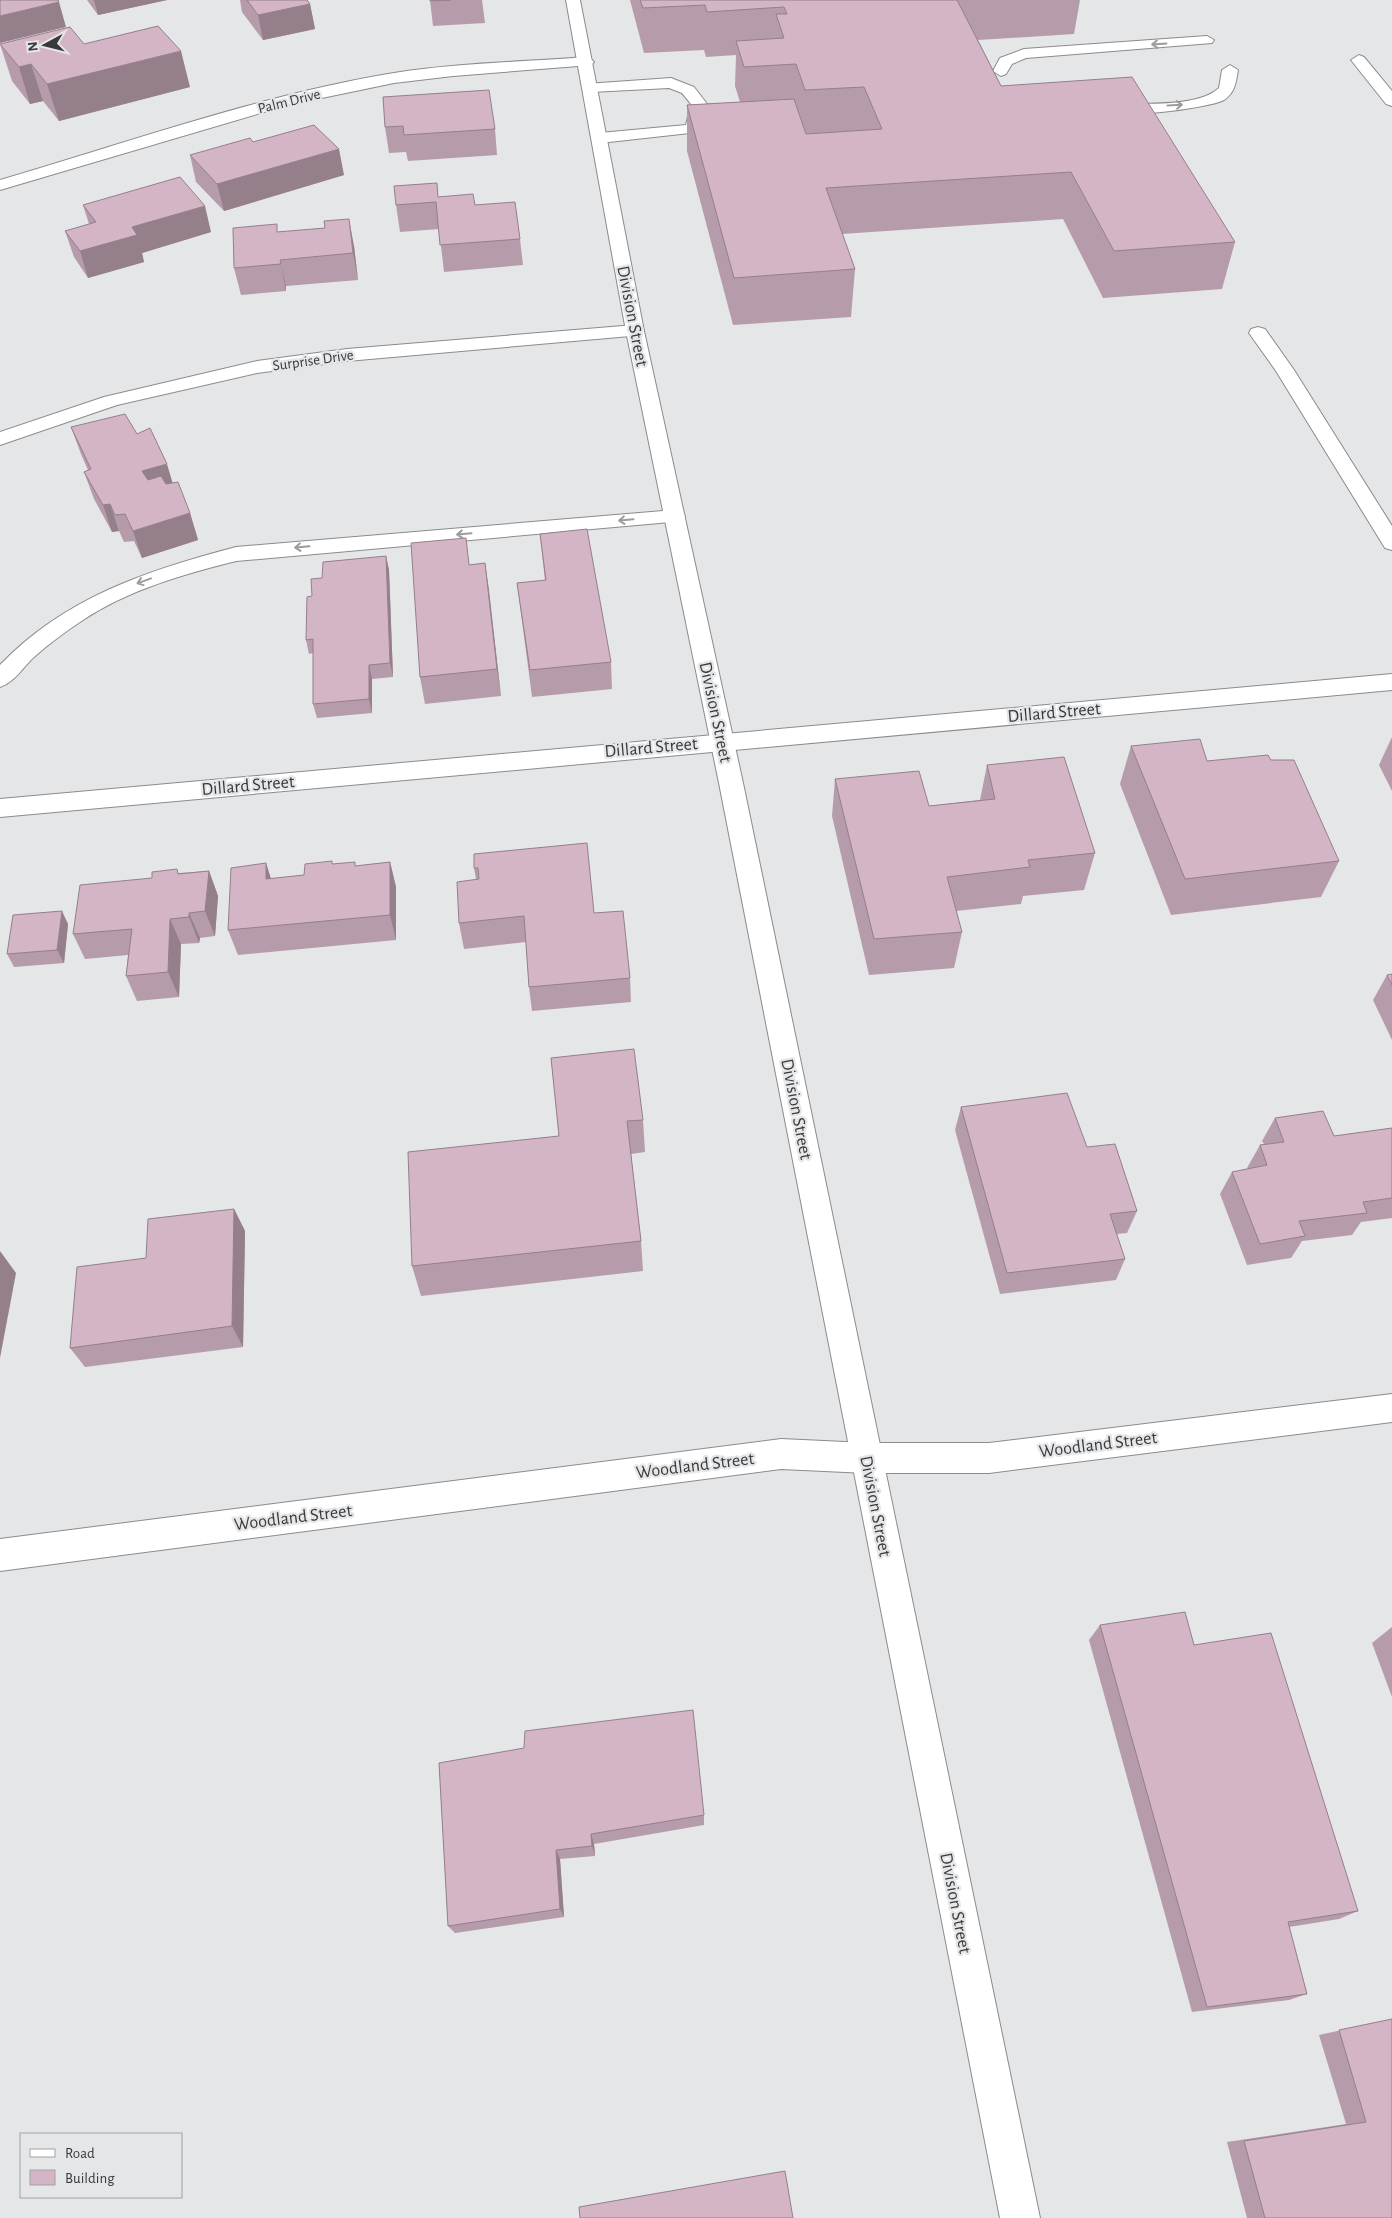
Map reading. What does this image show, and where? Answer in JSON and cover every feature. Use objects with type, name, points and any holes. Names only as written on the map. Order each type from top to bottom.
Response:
[{"type":"street","name":"Division Street","points":[[573,0],[636,330],[722,741],[1020,2218]]},
{"type":"street","points":[[1001,71],[1005,62],[1024,54],[1207,40]]},
{"type":"street","points":[[1359,60],[1392,101]]},
{"type":"street","name":"Palm Drive","points":[[0,185],[285,101],[385,80],[453,71],[586,62]]},
{"type":"street","points":[[1097,110],[1204,103],[1218,98],[1226,90],[1230,70]]},
{"type":"street","points":[[591,87],[671,83],[688,90],[699,104],[693,130],[600,138]]},
{"type":"street","name":"Surprise Drive","points":[[0,439],[111,401],[257,367],[347,355],[636,330]]},
{"type":"street","points":[[1258,333],[1285,370],[1392,543]]},
{"type":"street","points":[[0,679],[30,646],[79,612],[130,586],[179,568],[236,554],[675,516]]},
{"type":"street","name":"Dillard Street","points":[[0,808],[722,741],[1392,682]]},
{"type":"street","name":"Woodland Street","points":[[0,1554],[781,1454],[866,1458],[989,1458],[1392,1408]]},
{"type":"building","points":[[0,0],[58,0],[59,2],[0,16]]},
{"type":"building","points":[[247,0],[307,0],[310,4],[258,15]]},
{"type":"building","points":[[640,0],[957,0],[1001,86],[1132,77],[1235,242],[1114,251],[1071,172],[826,188],[855,269],[734,278],[687,105],[794,99],[806,134],[882,129],[864,87],[805,90],[796,64],[744,67],[736,41],[784,38],[776,14],[787,14],[784,7],[707,12],[705,5],[643,8]]},
{"type":"building","points":[[158,26],[181,51],[47,84],[31,64],[19,67],[0,44],[70,27],[84,44]]},
{"type":"building","points":[[489,90],[495,129],[404,135],[403,126],[385,127],[383,97]]},
{"type":"building","points":[[314,125],[339,149],[217,184],[190,155],[250,138],[253,142]]},
{"type":"building","points":[[180,177],[205,206],[132,227],[137,235],[80,251],[65,231],[96,222],[83,205]]},
{"type":"building","points":[[437,183],[438,197],[473,194],[475,205],[515,202],[520,239],[440,245],[436,202],[396,205],[394,186]]},
{"type":"building","points":[[349,219],[353,253],[280,260],[281,264],[234,268],[233,228],[277,224],[277,232],[325,228],[324,221]]},
{"type":"building","points":[[125,414],[137,434],[150,428],[167,464],[142,471],[148,480],[161,476],[166,484],[178,482],[190,513],[133,531],[125,514],[115,515],[110,504],[103,505],[84,472],[91,469],[71,427]]},
{"type":"building","points":[[587,529],[611,662],[530,670],[517,583],[546,580],[540,534]]},
{"type":"building","points":[[466,538],[469,565],[485,563],[497,669],[420,677],[411,543]]},
{"type":"building","points":[[386,556],[390,663],[369,665],[369,699],[313,704],[313,639],[306,640],[307,597],[312,596],[311,579],[322,578],[323,562]]},
{"type":"building","points":[[1200,739],[1207,761],[1268,755],[1271,760],[1294,760],[1339,861],[1185,879],[1131,746]]},
{"type":"building","points":[[1064,757],[1095,853],[1028,860],[1030,867],[947,877],[962,932],[874,939],[835,779],[919,771],[929,806],[995,799],[987,765]]},
{"type":"building","points":[[587,843],[594,913],[623,911],[630,978],[529,987],[524,916],[459,923],[457,882],[479,879],[478,868],[474,868],[474,854]]},
{"type":"building","points":[[332,861],[332,864],[355,862],[355,866],[390,862],[390,915],[228,930],[231,868],[266,863],[266,879],[304,875],[305,864]]},
{"type":"building","points":[[177,869],[178,874],[209,871],[205,911],[189,913],[189,917],[170,919],[168,972],[126,976],[132,929],[73,934],[80,885],[152,878],[152,872]]},
{"type":"building","points":[[62,911],[57,950],[7,954],[13,915]]},
{"type":"building","points":[[1392,974],[1392,985],[1387,975]]},
{"type":"building","points":[[634,1049],[643,1120],[627,1121],[641,1241],[412,1266],[408,1152],[559,1136],[551,1058]]},
{"type":"building","points":[[1067,1093],[1087,1147],[1115,1144],[1137,1211],[1110,1214],[1125,1259],[1007,1273],[961,1107]]},
{"type":"building","points":[[1323,1111],[1334,1136],[1392,1128],[1392,1198],[1363,1202],[1367,1213],[1299,1221],[1305,1236],[1260,1244],[1232,1172],[1267,1165],[1260,1145],[1284,1142],[1275,1118]]},
{"type":"building","points":[[234,1209],[232,1326],[70,1348],[77,1267],[146,1258],[148,1219]]},
{"type":"building","points":[[1185,1612],[1194,1645],[1271,1633],[1358,1911],[1288,1922],[1307,1994],[1207,2007],[1100,1625]]},
{"type":"building","points":[[693,1710],[704,1815],[591,1834],[592,1846],[556,1850],[560,1909],[448,1926],[439,1763],[524,1748],[525,1731]]},
{"type":"building","points":[[1392,2019],[1392,2218],[1265,2218],[1244,2141],[1366,2122],[1339,2030]]},
{"type":"building","points":[[785,2171],[793,2218],[580,2218],[579,2207]]}]
